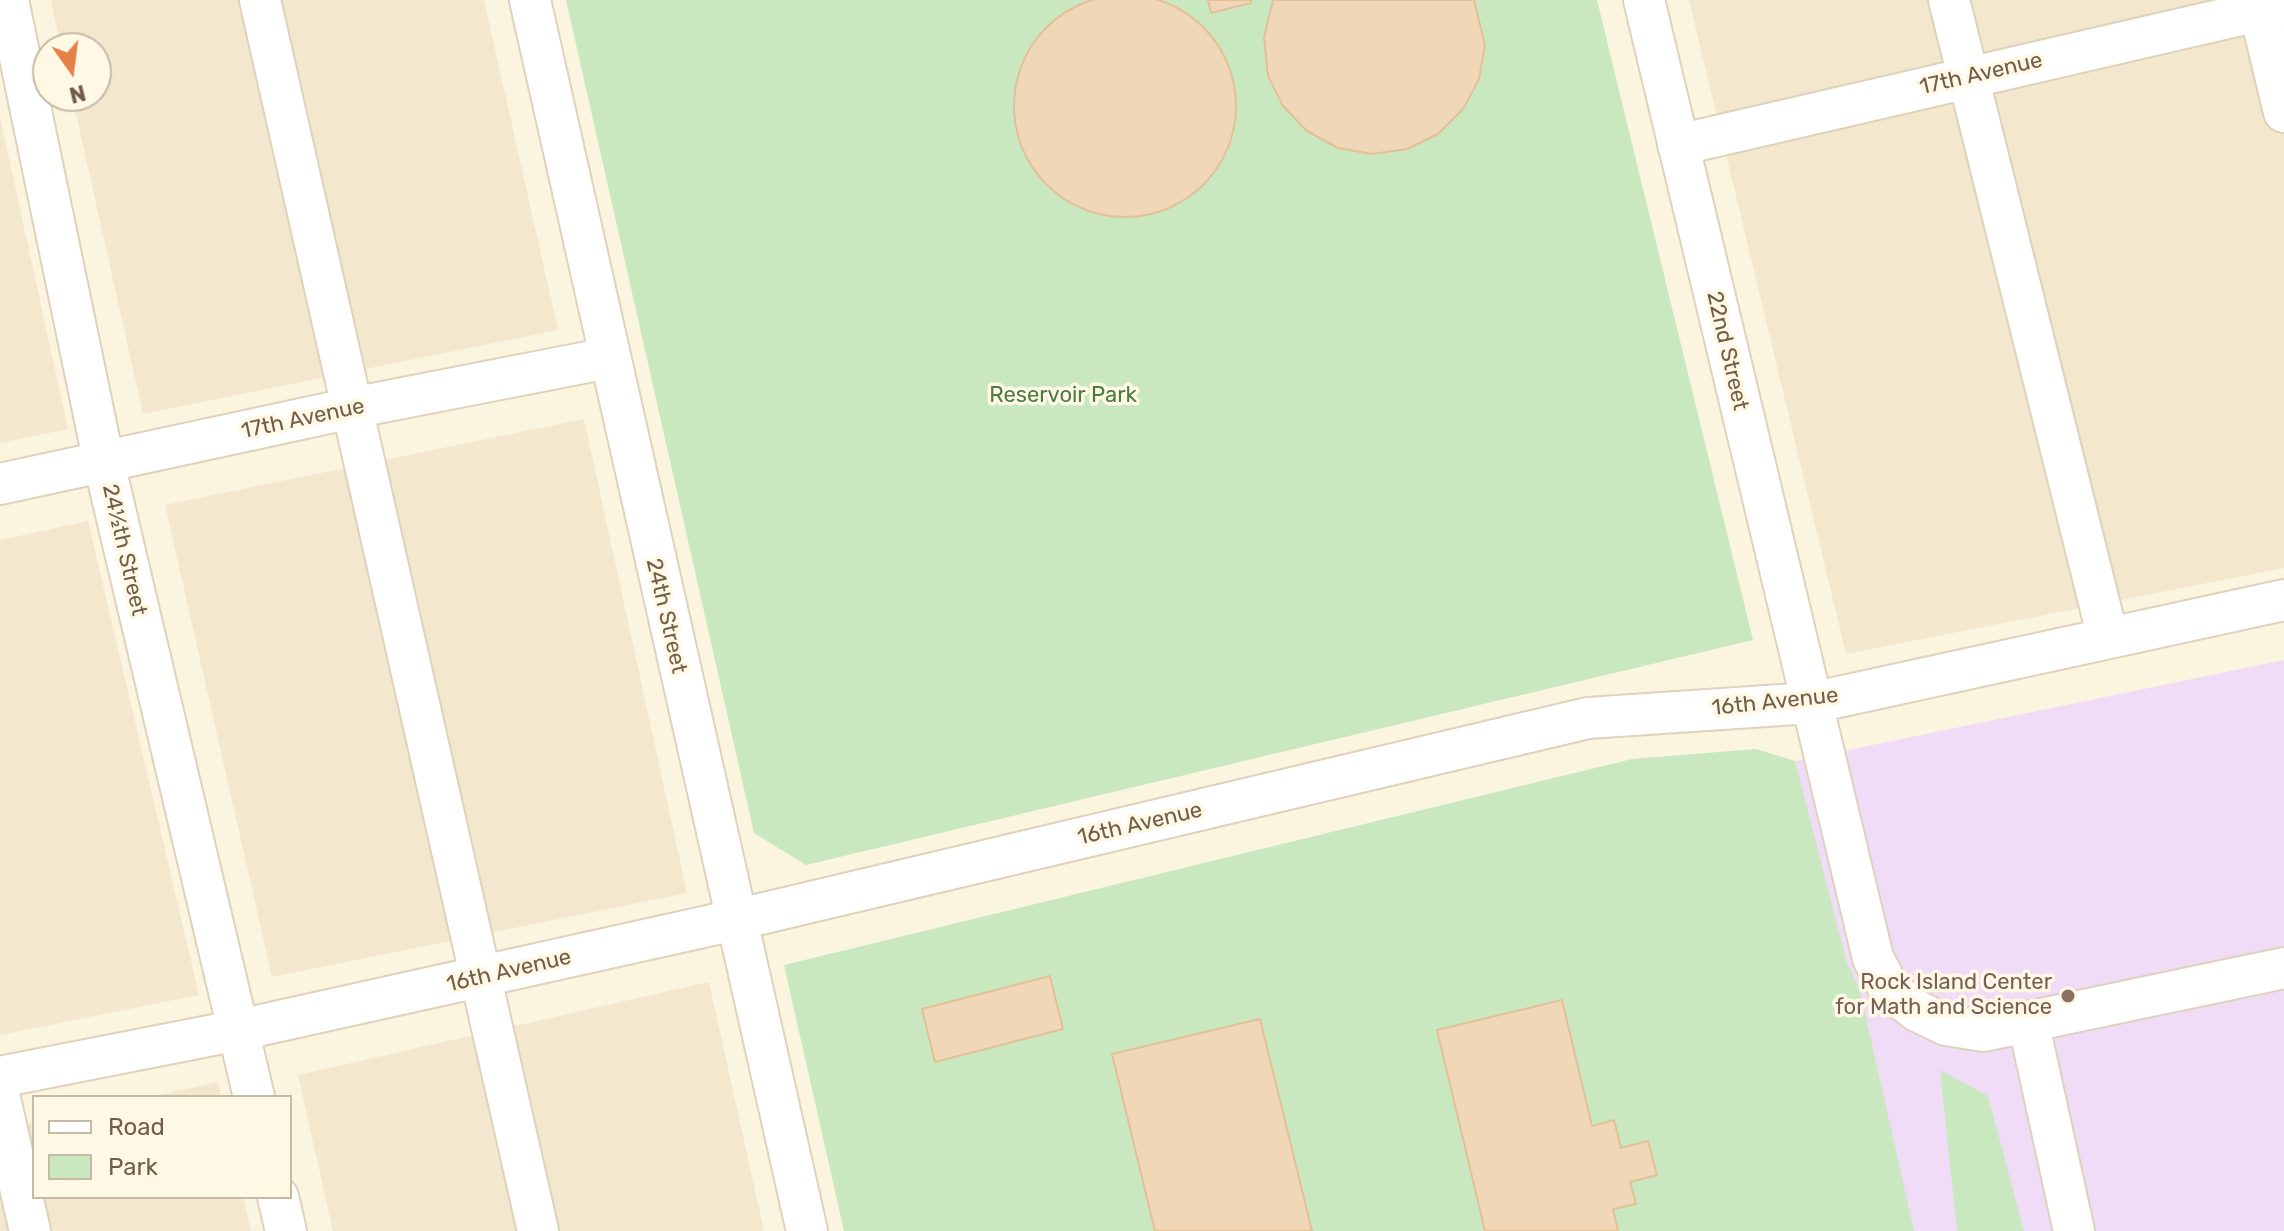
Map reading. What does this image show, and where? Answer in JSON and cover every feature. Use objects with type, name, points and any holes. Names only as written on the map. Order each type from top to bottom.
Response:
[{"type":"street","name":"24½th Street","points":[[8,0],[104,463],[254,1095]]},
{"type":"street","points":[[260,0],[538,1231]]},
{"type":"street","name":"24th Street","points":[[530,0],[608,358],[807,1231]]},
{"type":"street","name":"22nd Street","points":[[1644,0],[1873,958],[1889,989],[1917,1011],[1946,1025],[1984,1031],[2284,968]]},
{"type":"street","points":[[1949,0],[2108,638]]},
{"type":"street","name":"17th Avenue","points":[[1678,145],[2267,5]]},
{"type":"street","points":[[2267,5],[2284,112]]},
{"type":"street","name":"17th Avenue","points":[[0,484],[352,408],[608,358]]},
{"type":"street","name":"16th Avenue","points":[[0,1077],[239,1030],[735,920],[1588,718],[1811,703],[2284,600]]},
{"type":"street","points":[[2028,1021],[2074,1231]]},
{"type":"street","points":[[0,1099],[30,1231]]},
{"type":"street","points":[[278,1199],[286,1231]]},
{"type":"shaded area","points":[[51,0],[484,0],[558,330],[143,414],[76,112],[112,112],[112,32],[58,32]]},
{"type":"shaded area","points":[[1689,0],[2284,0],[2284,568],[1846,654]]},
{"type":"shaded area","points":[[0,117],[68,429],[0,443]]},
{"type":"shaded area","points":[[584,419],[687,893],[272,977],[165,505]]},
{"type":"shaded area","points":[[88,521],[199,995],[0,1035],[0,540]]},
{"type":"shaded area","name":"Rock Island Center for Math and Science","points":[[2284,660],[2284,1231],[1907,1231],[1795,761]]},
{"type":"shaded area","points":[[709,982],[764,1231],[333,1231],[298,1075]]},
{"type":"shaded area","points":[[217,1082],[221,1095],[159,1095]]},
{"type":"shaded area","points":[[32,1123],[32,1199],[243,1199],[251,1231],[0,1231],[0,1131]]},
{"type":"green space","name":"Reservoir Park","points":[[566,0],[1597,0],[1753,640],[806,865],[754,833]]},
{"type":"green space","points":[[1756,749],[1795,761],[1847,963],[1859,987],[1914,1231],[844,1231],[784,965],[1632,759]]},
{"type":"green space","points":[[1940,1070],[1988,1096],[2024,1231],[1957,1231]]},
{"type":"building","points":[[1100,-1],[1150,-1],[1186,14],[1217,45],[1233,84],[1236,106],[1233,128],[1217,167],[1186,198],[1147,214],[1125,217],[1103,214],[1064,198],[1033,167],[1017,128],[1014,106],[1017,84],[1033,45],[1064,14]]},
{"type":"building","points":[[1208,0],[1251,0],[1251,3],[1211,13]]},
{"type":"building","points":[[1273,0],[1474,0],[1485,45],[1479,79],[1463,109],[1438,134],[1407,149],[1372,154],[1338,148],[1307,131],[1283,106],[1268,76],[1264,37]]},
{"type":"building","points":[[1050,976],[1063,1029],[935,1062],[922,1009]]},
{"type":"building","points":[[1562,1000],[1592,1126],[1614,1120],[1621,1148],[1648,1141],[1657,1175],[1630,1182],[1636,1204],[1613,1209],[1618,1231],[1485,1231],[1437,1030]]},
{"type":"building","points":[[1260,1019],[1312,1231],[1155,1231],[1112,1054]]},
{"type":"place","name":"Rock Island Center for Math and Science","points":[[2068,996]]}]
